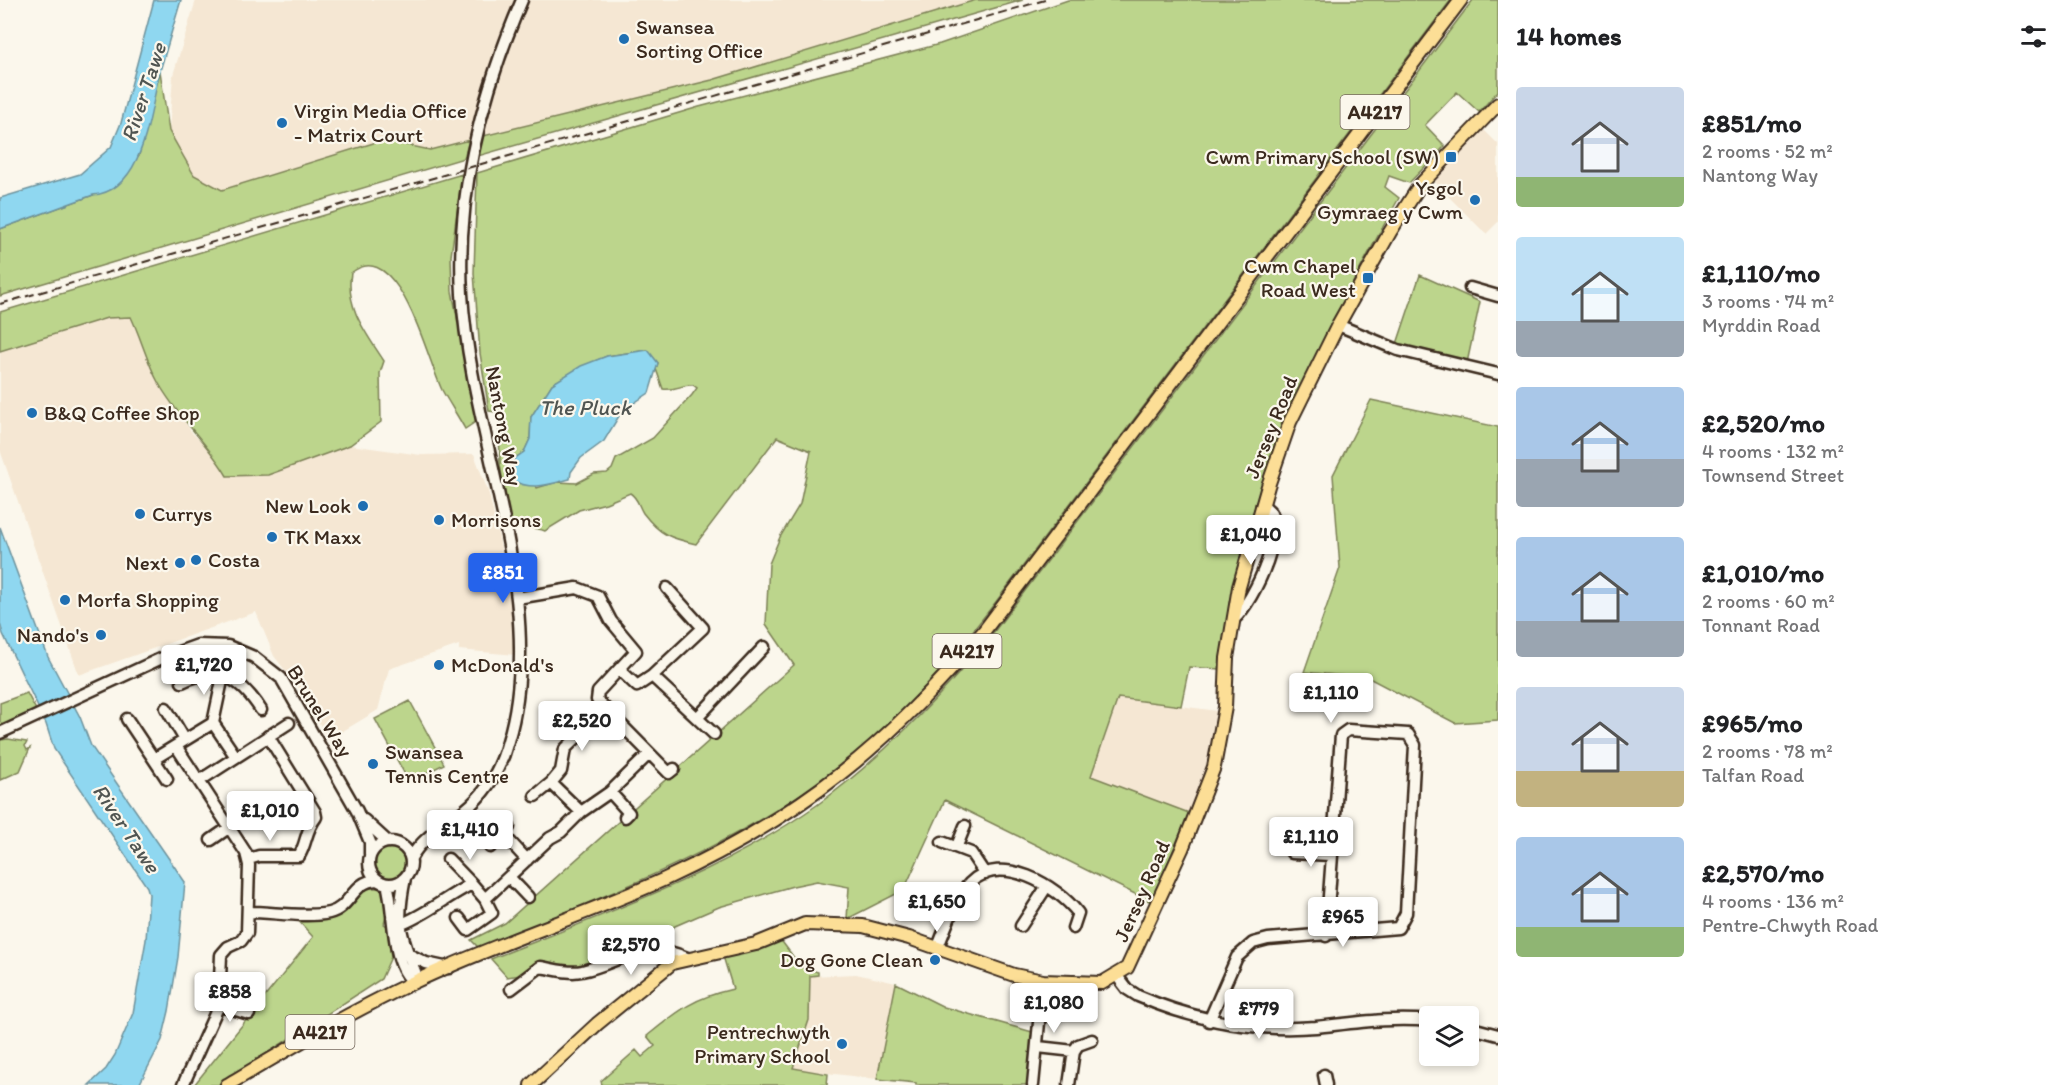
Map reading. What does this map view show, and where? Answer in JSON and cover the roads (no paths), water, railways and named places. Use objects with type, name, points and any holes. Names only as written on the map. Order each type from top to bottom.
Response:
[{"type":"main road","name":"A4217","points":[[227,1085],[414,982],[665,879],[739,842],[819,792],[902,723],[944,680],[984,631],[1461,0]]},
{"type":"main road","name":"Jersey Road","points":[[1117,976],[1127,968],[1137,951],[1182,849],[1214,767],[1224,707],[1227,658],[1239,587],[1262,505],[1290,422],[1338,325],[1390,232],[1420,185],[1498,104]]},
{"type":"main road","points":[[533,1084],[574,1044],[651,978],[672,963],[771,939],[805,924],[875,929],[1014,975],[1043,981],[1095,984],[1117,976]]},
{"type":"street","name":"Nantong Way","points":[[411,858],[430,835],[476,800],[500,765],[517,709],[521,655],[517,598],[469,352],[462,294],[461,256],[469,170],[479,120],[499,55],[522,0]]},
{"type":"street","points":[[1470,288],[1498,296]]},
{"type":"street","points":[[1338,325],[1398,350],[1498,374]]},
{"type":"street","points":[[1234,619],[1251,601],[1265,569],[1274,517],[1269,508],[1262,505]]},
{"type":"street","points":[[517,598],[576,588],[594,592],[611,621],[636,651],[596,696],[669,773],[674,769]]},
{"type":"street","points":[[620,670],[637,686],[652,676],[703,628],[667,588]]},
{"type":"street","name":"Brunel Way","points":[[0,733],[85,696],[162,658],[198,645],[228,646],[240,650],[254,657],[281,678],[357,811],[370,842],[370,857]]},
{"type":"street","points":[[697,718],[764,647]]},
{"type":"street","points":[[182,682],[204,675],[224,676],[248,690],[261,710]]},
{"type":"street","points":[[154,759],[213,723],[224,676]]},
{"type":"street","points":[[652,676],[714,734]]},
{"type":"street","points":[[166,708],[199,781],[249,859],[249,912],[245,938],[228,946],[221,955],[219,1005],[183,1085]]},
{"type":"street","points":[[535,796],[561,771],[565,749],[606,709]]},
{"type":"street","points":[[127,719],[167,779]]},
{"type":"street","points":[[213,723],[236,757]]},
{"type":"street","points":[[199,781],[289,723]]},
{"type":"street","points":[[1209,1021],[1233,965],[1247,947],[1268,939],[1326,936],[1398,928],[1407,913],[1411,840],[1414,741],[1404,732],[1348,730],[1343,731],[1338,740],[1326,936]]},
{"type":"street","points":[[249,859],[298,856],[303,849],[306,831],[316,818],[315,812],[268,736]]},
{"type":"street","points":[[485,899],[581,813],[610,792],[650,754]]},
{"type":"street","points":[[551,783],[581,813]]},
{"type":"street","points":[[610,792],[629,813],[625,817]]},
{"type":"street","name":"Brunel Way","points":[[357,811],[371,829],[393,842]]},
{"type":"street","points":[[211,840],[250,813]]},
{"type":"street","points":[[957,846],[965,826]]},
{"type":"street","points":[[490,847],[506,831],[527,860]]},
{"type":"street","name":"Nantong Way","points":[[393,842],[430,835]]},
{"type":"street","points":[[355,888],[361,870],[378,845],[393,842],[403,846],[411,858],[411,865],[405,878],[399,905],[399,925],[416,974],[414,982],[408,977],[398,950],[382,882],[370,871],[370,857]]},
{"type":"street","points":[[942,842],[971,853],[985,874]]},
{"type":"street","points":[[1292,853],[1331,855]]},
{"type":"street","points":[[448,860],[485,899],[492,913],[468,930],[459,918]]},
{"type":"street","points":[[937,949],[952,915],[971,883],[985,874],[1008,871],[1024,875],[1047,886],[1067,900],[1078,914],[1073,928]]},
{"type":"street","points":[[508,877],[528,897]]},
{"type":"street","points":[[249,912],[329,913],[342,905],[355,888],[364,882],[405,878]]},
{"type":"street","points":[[399,925],[412,921],[448,896],[472,884]]},
{"type":"street","points":[[1021,926],[1047,886]]},
{"type":"street","points":[[932,906],[952,915]]},
{"type":"street","points":[[511,988],[540,967],[571,972],[583,971],[630,953],[655,950],[687,958]]},
{"type":"street","points":[[408,954],[426,963],[448,968]]},
{"type":"street","points":[[1117,976],[1128,989],[1138,996],[1209,1021],[1233,1025],[1314,1027],[1388,1020],[1419,1021]]},
{"type":"street","points":[[1034,1085],[1043,981]]},
{"type":"street","points":[[219,1005],[249,1014]]},
{"type":"street","points":[[1479,1030],[1498,1035]]},
{"type":"street","points":[[1069,1085],[1074,1051],[1078,1045],[1092,1040]]},
{"type":"street","points":[[1038,1047],[1074,1051]]},
{"type":"water","name":"River Tawe","points":[[154,0],[181,0],[160,71],[142,146],[124,179],[110,190],[0,229],[0,198],[80,174],[111,147],[121,123]]},
{"type":"water","name":"The Pluck","points":[[648,350],[658,363],[649,393],[622,411],[604,441],[581,458],[571,472],[570,479],[533,486],[511,480],[514,459],[524,452],[530,439],[531,417],[552,384],[581,366],[607,356]]},
{"type":"water","name":"River Tawe","points":[[0,527],[48,657],[80,717],[91,746],[185,882],[178,957],[169,1011],[162,1040],[139,1085],[89,1085],[106,1069],[115,1055],[133,1013],[146,940],[149,894],[147,887],[54,749],[46,724],[3,634],[0,624]]},
{"type":"railway","points":[[0,304],[1045,0]]},
{"type":"place","name":"Swansea Sorting Office","points":[[624,39]]},
{"type":"place","name":"Virgin Media Office - Matrix Court","points":[[282,123]]},
{"type":"place","name":"Cwm Primary School (SW)","points":[[1451,157]]},
{"type":"place","name":"Ysgol Gymraeg y Cwm","points":[[1475,200]]},
{"type":"place","name":"Cwm Chapel Road West","points":[[1368,278]]},
{"type":"place","name":"B&Q Coffee Shop","points":[[32,413]]},
{"type":"place","name":"New Look","points":[[363,506]]},
{"type":"place","name":"Currys","points":[[140,514]]},
{"type":"place","name":"Morrisons","points":[[439,520]]},
{"type":"place","name":"TK Maxx","points":[[272,537]]},
{"type":"place","name":"Costa","points":[[196,560]]},
{"type":"place","name":"Next","points":[[180,563]]},
{"type":"place","name":"Morfa Shopping","points":[[65,600]]},
{"type":"place","name":"Nando's","points":[[101,635]]},
{"type":"place","name":"McDonald's","points":[[439,665]]},
{"type":"place","name":"Swansea Tennis Centre","points":[[373,764]]},
{"type":"place","name":"Dog Gone Clean","points":[[935,960]]},
{"type":"place","name":"Pentrechwyth Primary School","points":[[842,1044]]}]
